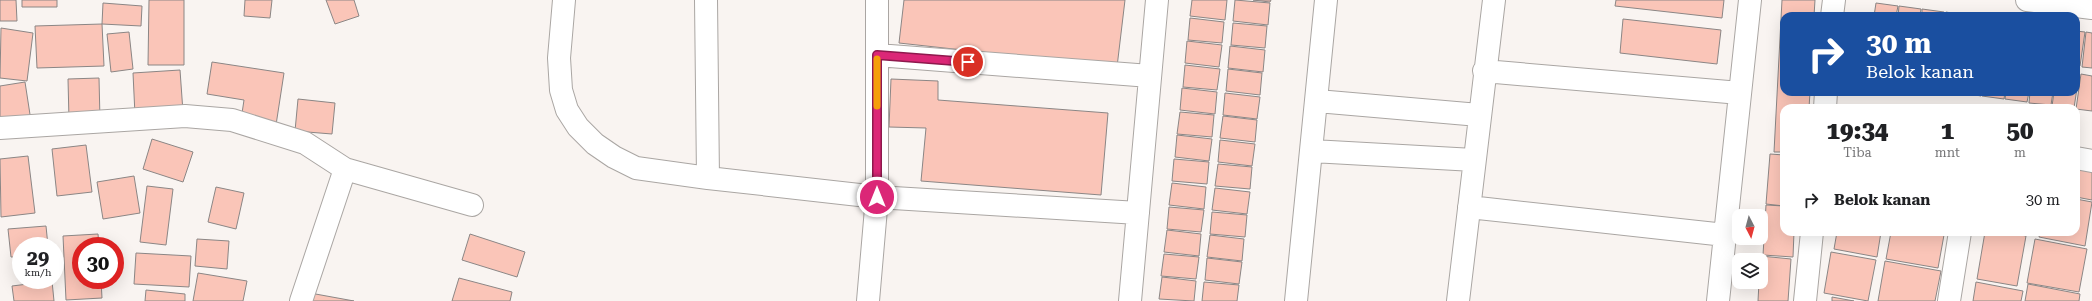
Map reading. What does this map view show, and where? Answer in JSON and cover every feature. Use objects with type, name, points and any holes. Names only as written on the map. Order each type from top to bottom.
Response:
[{"type":"street","points":[[564,0],[560,58],[561,90],[567,110],[578,127],[595,144],[614,157],[636,168],[708,178],[877,197],[1138,213]]},
{"type":"street","points":[[706,0],[708,178]]},
{"type":"street","points":[[868,301],[877,197],[877,0]]},
{"type":"street","points":[[1130,301],[1157,0]]},
{"type":"street","points":[[1296,301],[1326,0]]},
{"type":"street","points":[[1458,301],[1470,207],[1484,71],[1494,0]]},
{"type":"street","points":[[1718,301],[1750,0]]},
{"type":"street","points":[[1832,12],[1834,0]]},
{"type":"street","points":[[2027,0],[2092,8]]},
{"type":"street","points":[[877,55],[1150,76]]},
{"type":"street","points":[[1484,71],[1740,93]]},
{"type":"street","points":[[1317,101],[1480,116]]},
{"type":"street","points":[[0,128],[185,116],[232,120],[305,143],[345,169],[472,205]]},
{"type":"street","points":[[1312,151],[1474,160]]},
{"type":"street","points":[[2080,159],[2092,161]]},
{"type":"street","points":[[301,301],[345,169]]},
{"type":"street","points":[[1470,207],[1725,235]]},
{"type":"street","points":[[1804,301],[1812,236]]},
{"type":"street","points":[[1949,301],[1959,236]]},
{"type":"building","points":[[0,0],[16,0],[17,21],[0,21]]},
{"type":"building","points":[[22,0],[57,0],[57,7],[22,7]]},
{"type":"building","points":[[149,0],[184,0],[184,65],[148,65]]},
{"type":"building","points":[[245,0],[272,0],[270,18],[244,16]]},
{"type":"building","points":[[326,0],[354,0],[359,16],[335,24]]},
{"type":"building","points":[[904,0],[1125,0],[1117,67],[899,43]]},
{"type":"building","points":[[1192,0],[1227,0],[1225,20],[1190,16]]},
{"type":"building","points":[[1235,0],[1270,3],[1268,25],[1233,21]]},
{"type":"building","points":[[1253,0],[1271,0],[1270,2]]},
{"type":"building","points":[[1616,0],[1724,0],[1722,18],[1615,6]]},
{"type":"building","points":[[1782,0],[1815,0],[1814,12],[1781,12]]},
{"type":"building","points":[[103,3],[142,6],[141,26],[102,24]]},
{"type":"building","points":[[1876,3],[1898,6],[1897,12],[1875,12]]},
{"type":"building","points":[[1899,6],[1921,9],[1921,12],[1898,12]]},
{"type":"building","points":[[1922,9],[1944,12],[1922,12]]},
{"type":"building","points":[[1190,18],[1224,22],[1222,43],[1188,40]]},
{"type":"building","points":[[1623,19],[1721,30],[1717,64],[1620,53]]},
{"type":"building","points":[[1233,23],[1267,26],[1265,48],[1231,45]]},
{"type":"building","points":[[102,24],[104,66],[37,68],[35,26]]},
{"type":"building","points":[[1,28],[33,33],[27,81],[0,78]]},
{"type":"building","points":[[2080,31],[2085,32],[2080,66]]},
{"type":"building","points":[[129,32],[133,69],[111,72],[107,34]]},
{"type":"building","points":[[2086,32],[2092,33],[2092,68],[2082,67]]},
{"type":"building","points":[[1780,38],[1780,96],[1810,96],[1809,104],[1780,104],[1780,152],[1774,152]]},
{"type":"building","points":[[1187,41],[1222,45],[1219,67],[1185,63]]},
{"type":"building","points":[[1230,46],[1265,50],[1263,72],[1228,68]]},
{"type":"building","points":[[212,62],[284,73],[276,125],[241,120],[244,100],[207,94]]},
{"type":"building","points":[[1185,65],[1220,69],[1217,90],[1183,87]]},
{"type":"building","points":[[1228,69],[1262,73],[1260,95],[1226,91]]},
{"type":"building","points":[[180,70],[183,112],[135,115],[133,73]]},
{"type":"building","points":[[2081,74],[2092,76],[2092,111],[2080,110],[2080,104],[2077,104],[2078,96],[2080,96]]},
{"type":"building","points":[[99,78],[100,120],[69,120],[68,79]]},
{"type":"building","points":[[891,79],[938,81],[938,100],[1108,113],[1101,195],[921,181],[926,128],[889,127]]},
{"type":"building","points":[[25,82],[31,121],[0,123],[0,86]]},
{"type":"building","points":[[1182,88],[1217,92],[1215,114],[1180,110]]},
{"type":"building","points":[[1225,93],[1260,97],[1257,119],[1223,115]]},
{"type":"building","points":[[1982,96],[2004,96],[2004,99]]},
{"type":"building","points":[[2005,96],[2028,96],[2027,102],[2005,99]]},
{"type":"building","points":[[2030,96],[2052,96],[2051,104],[2029,103]]},
{"type":"building","points":[[2053,96],[2076,96],[2075,104],[2052,104]]},
{"type":"building","points":[[298,99],[335,103],[332,134],[295,131]]},
{"type":"building","points":[[1180,112],[1214,115],[1212,137],[1177,134]]},
{"type":"building","points":[[1223,116],[1257,120],[1255,142],[1220,138]]},
{"type":"building","points":[[1177,135],[1212,139],[1209,161],[1175,157]]},
{"type":"building","points":[[152,139],[193,152],[183,182],[143,169]]},
{"type":"building","points":[[1220,140],[1255,144],[1252,166],[1218,162]]},
{"type":"building","points":[[86,145],[92,192],[57,196],[52,149]]},
{"type":"building","points":[[1770,154],[1780,155],[1780,206],[1766,204]]},
{"type":"building","points":[[28,156],[35,213],[1,217],[0,159]]},
{"type":"building","points":[[1174,159],[1209,162],[1207,184],[1172,181]]},
{"type":"building","points":[[1218,164],[1252,167],[1250,189],[1215,186]]},
{"type":"building","points":[[2080,166],[2092,168],[2092,200],[2080,198]]},
{"type":"building","points":[[134,176],[140,213],[103,219],[97,182]]},
{"type":"building","points":[[1172,183],[1206,187],[1204,209],[1169,205]]},
{"type":"building","points":[[147,186],[173,189],[166,245],[140,242]]},
{"type":"building","points":[[216,187],[244,193],[236,229],[208,222]]},
{"type":"building","points":[[1215,188],[1250,192],[1247,214],[1212,210]]},
{"type":"building","points":[[2080,200],[2092,202],[2085,246],[2039,237],[2080,236]]},
{"type":"building","points":[[1766,205],[1780,206],[1780,236],[1794,236],[1793,257],[1768,255],[1768,253],[1763,253],[1764,245],[1768,245],[1768,209],[1766,209]]},
{"type":"building","points":[[1169,207],[1204,210],[1201,232],[1167,229]]},
{"type":"building","points":[[1212,212],[1247,215],[1245,237],[1210,234]]},
{"type":"building","points":[[46,226],[47,237],[12,237],[11,257],[8,229]]},
{"type":"building","points":[[1167,230],[1201,234],[1199,256],[1164,252]]},
{"type":"building","points":[[98,234],[98,237],[72,237],[72,289],[102,289],[102,298],[66,300],[63,236]]},
{"type":"building","points":[[470,234],[525,252],[517,277],[462,260]]},
{"type":"building","points":[[1210,235],[1244,239],[1242,261],[1207,257]]},
{"type":"building","points":[[1836,236],[1880,236],[1877,257],[1834,249]]},
{"type":"building","points":[[1890,236],[1944,236],[1938,268],[1886,259]]},
{"type":"building","points":[[1984,236],[2026,236],[2017,286],[1977,279]]},
{"type":"building","points":[[197,239],[229,241],[227,269],[195,266]]},
{"type":"building","points":[[2035,239],[2087,249],[2079,292],[2027,283]]},
{"type":"building","points":[[1831,252],[1876,260],[1868,301],[1824,293]]},
{"type":"building","points":[[136,253],[191,256],[189,287],[134,284]]},
{"type":"building","points":[[1164,254],[1199,257],[1196,279],[1161,276]]},
{"type":"building","points":[[1768,257],[1791,259],[1788,301],[1758,301],[1759,289],[1768,289]]},
{"type":"building","points":[[1207,258],[1242,262],[1239,284],[1205,280]]},
{"type":"building","points":[[1885,261],[1941,271],[1935,301],[1878,301]]},
{"type":"building","points":[[198,273],[247,281],[243,301],[193,301]]},
{"type":"building","points":[[1162,277],[1196,281],[1194,301],[1159,299]]},
{"type":"building","points":[[459,278],[512,292],[510,301],[452,301]]},
{"type":"building","points":[[1204,282],[1239,285],[1237,301],[1202,301]]},
{"type":"building","points":[[1976,282],[2023,291],[2021,301],[1973,301]]},
{"type":"building","points":[[2028,284],[2080,294],[2079,301],[2025,301]]},
{"type":"building","points":[[12,289],[53,289],[54,301],[14,301]]},
{"type":"building","points":[[146,290],[185,294],[185,301],[145,301]]},
{"type":"building","points":[[310,293],[354,301],[309,301]]},
{"type":"building","points":[[1832,297],[1854,301],[1832,301]]},
{"type":"slow traffic","points":[[877,59],[877,106]]},
{"type":"route","points":[[877,197],[877,55],[968,62]]}]
